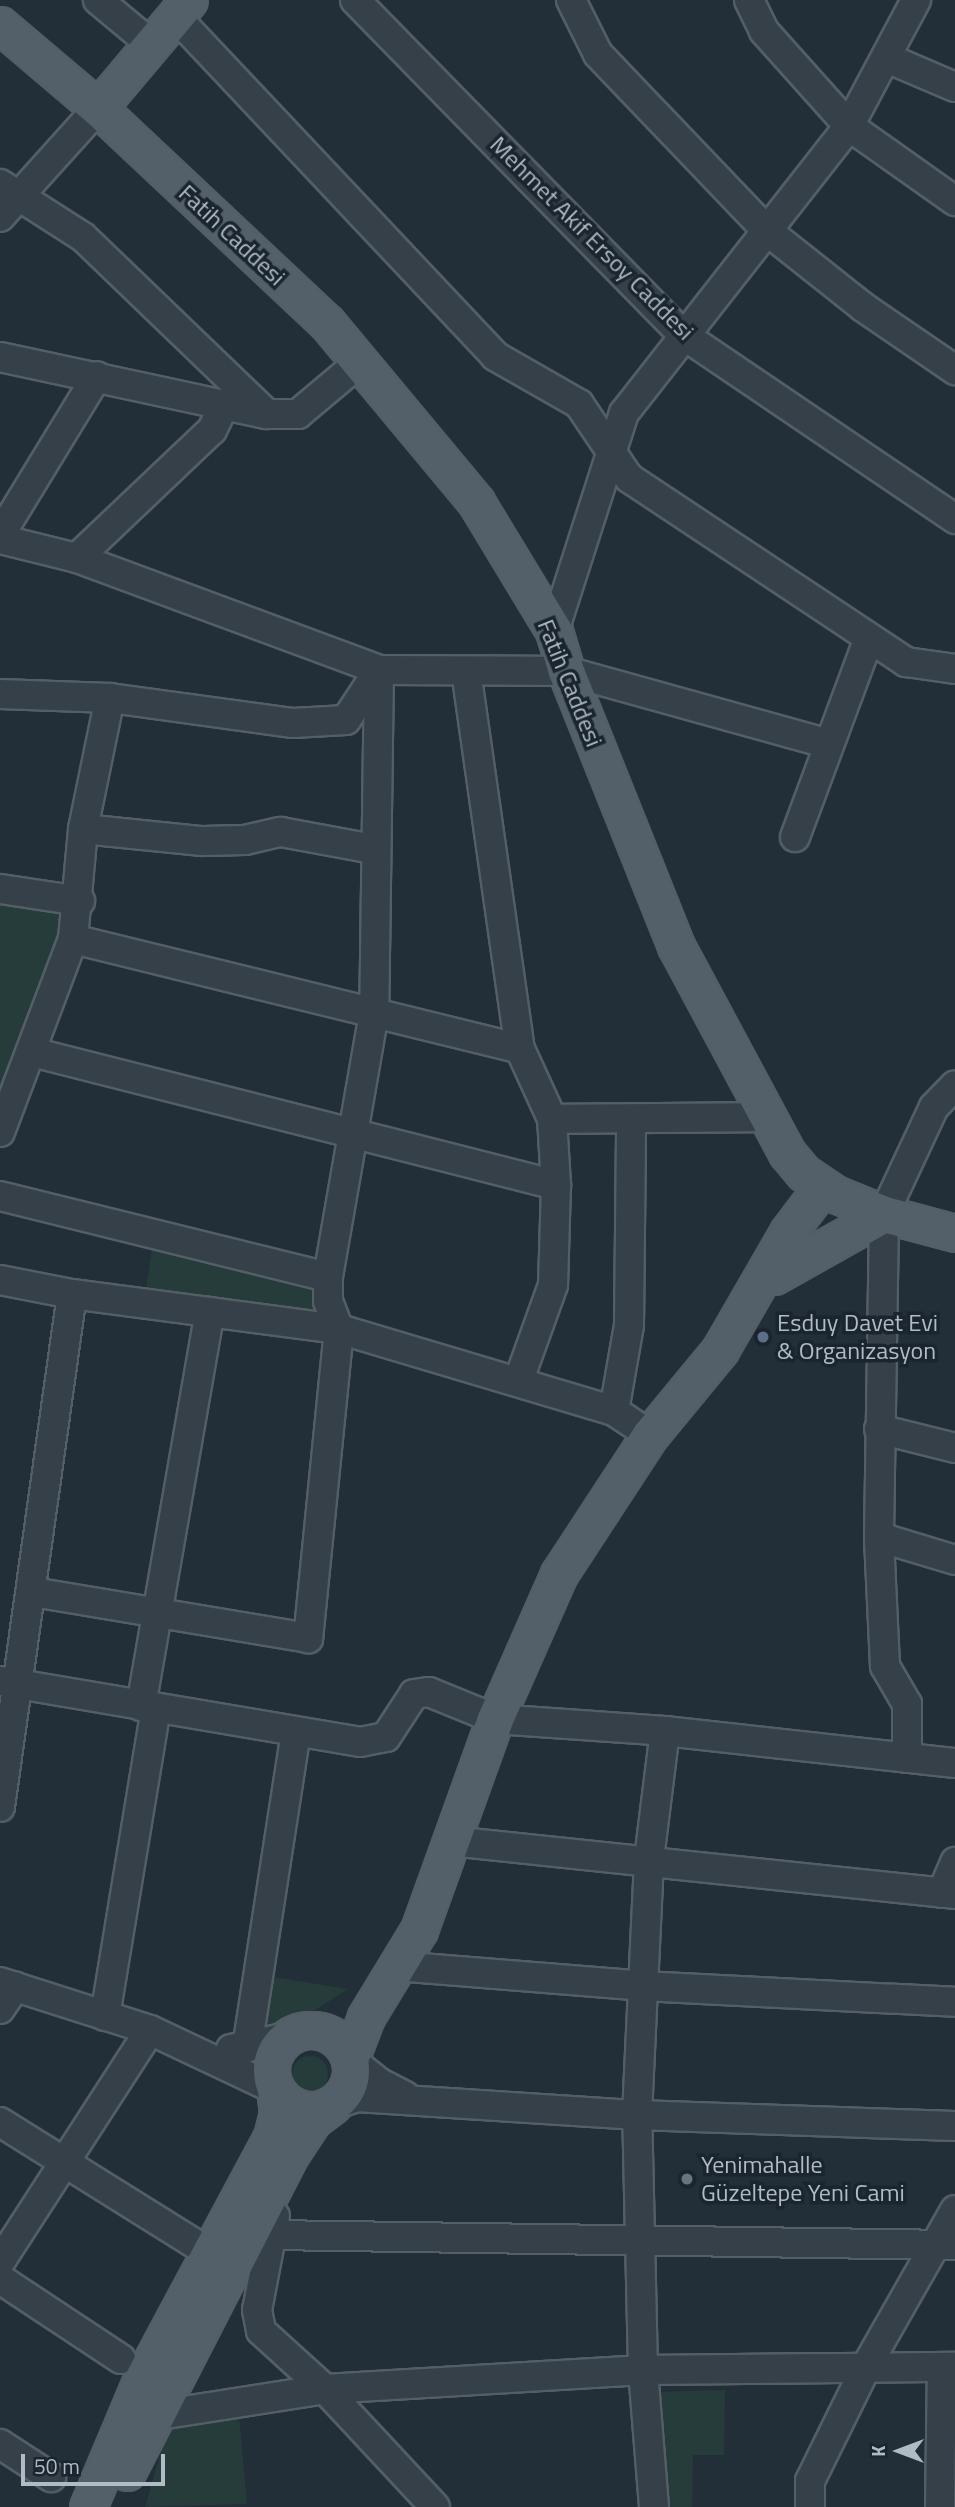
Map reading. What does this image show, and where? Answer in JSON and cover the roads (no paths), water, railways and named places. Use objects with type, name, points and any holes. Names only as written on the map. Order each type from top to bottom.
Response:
[{"type":"main road","points":[[98,108],[183,9]]},
{"type":"main road","name":"Fatih Caddesi","points":[[0,26],[98,108],[327,323],[476,502],[554,631],[565,671],[676,946],[764,1117],[787,1153],[829,1191],[884,1214],[955,1233]]},
{"type":"main road","points":[[787,1153],[788,1232]]},
{"type":"main road","points":[[110,2507],[153,2416],[290,2155],[313,2120],[332,2105],[349,2085],[350,2059],[366,2017],[419,1930],[495,1719],[559,1574],[650,1435],[720,1350],[788,1232],[829,1191]]},
{"type":"main road","points":[[746,1304],[774,1276],[829,1191]]},
{"type":"main road","points":[[774,1276],[884,1214]]},
{"type":"main road","points":[[88,2507],[140,2383],[272,2137],[278,2113],[272,2059],[292,2035],[360,2000],[396,1966]]},
{"type":"main road","points":[[292,2035],[329,2034],[350,2059]]},
{"type":"main road","points":[[275,2089],[283,2100],[302,2110],[332,2105]]},
{"type":"street","points":[[98,0],[152,46]]},
{"type":"street","name":"Mehmet Akif Ersoy Caddesi","points":[[355,0],[682,334],[955,519]]},
{"type":"street","points":[[571,0],[597,54],[765,230],[863,307],[955,370]]},
{"type":"street","points":[[749,0],[764,31],[849,126],[955,201]]},
{"type":"street","points":[[554,631],[624,413],[682,334],[849,126],[916,0]]},
{"type":"street","points":[[183,9],[495,356],[579,404],[611,447],[629,478],[906,662],[955,669]]},
{"type":"street","points":[[887,58],[955,87]]},
{"type":"street","points":[[0,217],[10,190],[98,108]]},
{"type":"street","points":[[10,190],[83,237],[267,414]]},
{"type":"street","points":[[0,357],[97,376],[223,407],[267,414],[298,414],[361,361]]},
{"type":"street","points":[[97,376],[0,537],[77,558],[379,670],[565,671],[829,744]]},
{"type":"street","points":[[77,558],[212,430],[223,407]]},
{"type":"street","points":[[795,837],[869,638]]},
{"type":"street","points":[[0,694],[110,698],[293,723],[346,720],[379,670]]},
{"type":"street","points":[[32,1592],[308,1638],[339,1329],[328,1301],[328,1277],[356,1136],[374,1013],[374,849],[379,670]]},
{"type":"street","points":[[466,671],[520,1049],[552,1119],[556,1185],[552,1285],[518,1382]]},
{"type":"street","points":[[0,1132],[73,939],[80,901],[83,829],[110,698]]},
{"type":"street","points":[[83,829],[202,841],[245,840],[281,832],[374,849]]},
{"type":"street","points":[[0,889],[80,901]]},
{"type":"street","points":[[73,939],[520,1049]]},
{"type":"street","points":[[32,1052],[556,1185]]},
{"type":"street","points":[[908,1758],[907,1704],[885,1666],[879,1537],[884,1214],[945,1108],[955,1085]]},
{"type":"street","points":[[552,1119],[764,1117]]},
{"type":"street","points":[[614,1411],[629,1325],[631,1119]]},
{"type":"street","points":[[0,1196],[328,1277]]},
{"type":"street","points":[[0,1280],[72,1294],[339,1329],[614,1411],[650,1435]]},
{"type":"street","points":[[0,1807],[10,1683],[32,1592],[72,1294]]},
{"type":"street","points":[[105,2016],[149,1707],[157,1613],[209,1312]]},
{"type":"street","points":[[879,1429],[955,1448]]},
{"type":"street","points":[[879,1537],[955,1560]]},
{"type":"street","points":[[10,1683],[360,1742],[386,1737],[414,1694],[429,1692],[495,1719],[665,1731],[955,1763]]},
{"type":"street","points":[[654,2507],[643,2370],[637,2115],[649,1859],[665,1731]]},
{"type":"street","points":[[247,2048],[296,1732]]},
{"type":"street","points":[[451,1841],[649,1859],[949,1894],[955,1862]]},
{"type":"street","points":[[396,1966],[642,1986],[955,2002]]},
{"type":"street","points":[[5,1993],[105,2016],[217,2048],[247,2048],[292,2035]]},
{"type":"street","points":[[150,2030],[275,2089]]},
{"type":"street","points":[[0,2262],[150,2030]]},
{"type":"street","points":[[350,2059],[377,2082],[414,2100]]},
{"type":"street","points":[[332,2105],[357,2097],[637,2115],[955,2126]]},
{"type":"street","points":[[0,2122],[210,2253]]},
{"type":"street","points":[[290,2155],[270,2235],[257,2310],[261,2331],[325,2389],[435,2507]]},
{"type":"street","points":[[810,2507],[810,2481],[867,2365],[944,2243],[955,2210]]},
{"type":"street","points":[[270,2235],[944,2243]]},
{"type":"street","points":[[0,2279],[121,2359]]},
{"type":"street","points":[[153,2416],[325,2389],[643,2370],[867,2365],[948,2367],[940,2507]]},
{"type":"street","points":[[0,2444],[51,2477]]},
{"type":"place","name":"Esduy Davet Evi & Organizasyon","points":[[763,1337]]},
{"type":"place","name":"Yenimahalle Güzeltepe Yeni Cami","points":[[687,2179]]}]
